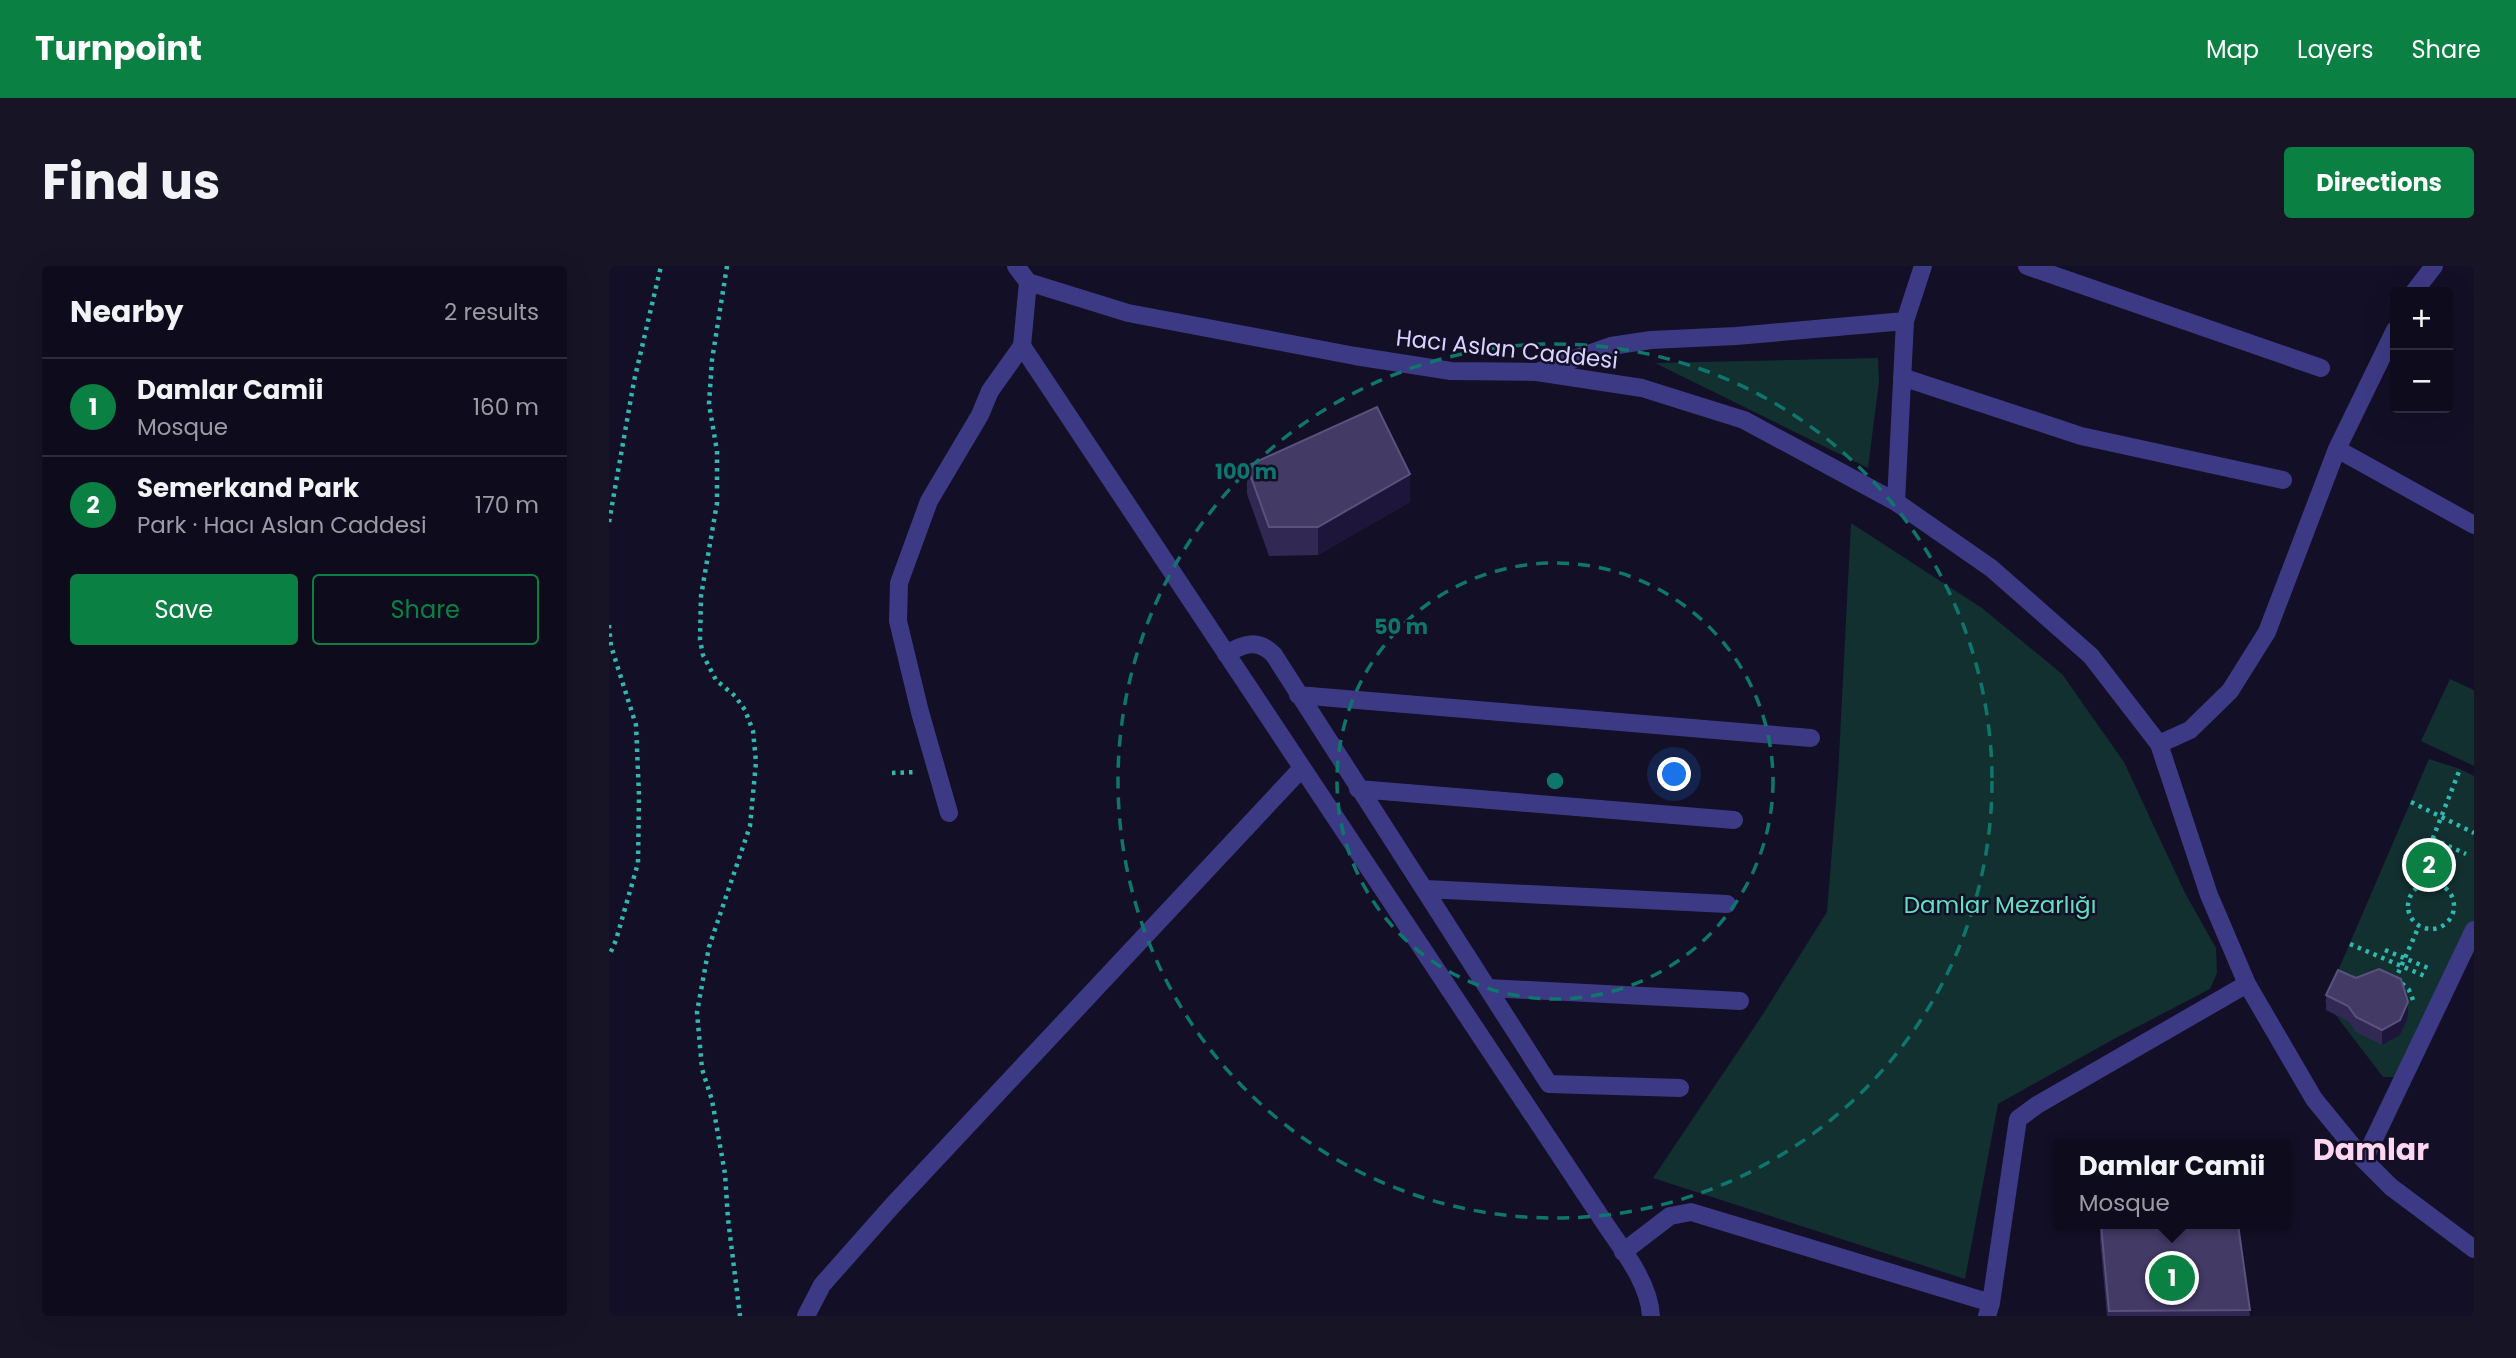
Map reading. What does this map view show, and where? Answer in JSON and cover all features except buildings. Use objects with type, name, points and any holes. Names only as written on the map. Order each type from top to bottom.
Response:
[{"type":"street","points":[[950,813],[920,712],[898,621],[899,583],[929,501],[980,415],[990,391],[1022,346],[1028,282],[1016,266]]},
{"type":"street","points":[[1896,502],[1905,321],[1923,266]]},
{"type":"street","points":[[2027,266],[2321,368]]},
{"type":"street","points":[[2418,287],[2434,266]]},
{"type":"street","name":"Hacı Aslan Caddesi","points":[[1028,282],[1128,313],[1355,356],[1451,371],[1537,372],[1642,388],[1744,421],[1896,502],[1991,568],[2091,656],[2159,744],[2209,895],[2247,984],[2314,1099],[2364,1160],[2391,1187],[2474,1249]]},
{"type":"street","points":[[1537,372],[1611,346],[1651,340],[1905,321]]},
{"type":"street","points":[[2159,744],[2190,730],[2230,691],[2267,632],[2337,449],[2390,340]]},
{"type":"street","points":[[1022,346],[1623,1252],[1650,1301],[1651,1316]]},
{"type":"street","points":[[1902,377],[2081,436],[2283,481]]},
{"type":"street","points":[[2337,449],[2474,525]]},
{"type":"street","points":[[1226,654],[1243,644],[1253,643],[1269,650],[1426,889],[1549,1084],[1680,1088]]},
{"type":"street","points":[[1298,695],[1811,738]]},
{"type":"street","points":[[806,1316],[822,1285],[892,1206],[1303,768]]},
{"type":"street","points":[[1358,789],[1734,820]]},
{"type":"street","points":[[1426,889],[1727,904]]},
{"type":"street","points":[[2364,1160],[2474,930]]},
{"type":"street","points":[[1623,1252],[1670,1216],[1691,1212],[1989,1309],[2018,1119],[2036,1105],[2247,984]]},
{"type":"street","points":[[1488,988],[1740,1000]]},
{"type":"path","points":[[609,522],[634,381],[661,266]]},
{"type":"path","points":[[727,266],[712,360],[709,404],[717,451],[717,503],[701,596],[700,639],[703,655],[716,680],[735,696],[745,710],[753,731],[756,762],[750,826],[709,947],[697,1012],[702,1069],[712,1100],[725,1174],[740,1316]]},
{"type":"path","points":[[609,625],[611,646],[636,726],[639,796],[638,863],[609,956]]},
{"type":"path","points":[[2419,887],[2418,876],[2460,769]]},
{"type":"path","points":[[2411,802],[2474,833]]},
{"type":"path","points":[[2433,839],[2466,854]]},
{"type":"path","points":[[2434,884],[2448,890],[2454,904],[2447,924],[2433,929],[2419,926],[2409,913],[2409,898],[2419,887],[2434,884]]},
{"type":"path","points":[[2419,926],[2396,978],[2409,990],[2415,1009],[2410,1028],[2422,1035]]},
{"type":"path","points":[[2350,944],[2447,986]]},
{"type":"path","points":[[2385,950],[2428,968]]},
{"type":"green space","points":[[1878,358],[1879,382],[1868,468],[1655,363]]},
{"type":"green space","name":"Damlar Mezarlığı","points":[[1851,523],[1982,608],[2062,674],[2124,762],[2185,893],[2216,948],[2217,973],[2210,989],[1998,1104],[1965,1279],[1653,1178],[1763,1014],[1827,912],[1838,776]]},
{"type":"green space","points":[[2450,679],[2474,690],[2474,766],[2421,741]]},
{"type":"green space","points":[[2429,759],[2474,776],[2474,929],[2401,1077],[2383,1077],[2325,1001]]},
{"type":"place","name":"Semerkand Park","points":[[2429,865]]},
{"type":"place","name":"Damlar Camii","points":[[2172,1278]]},
{"type":"district","name":"Damlar","points":[[2371,1150]]}]
